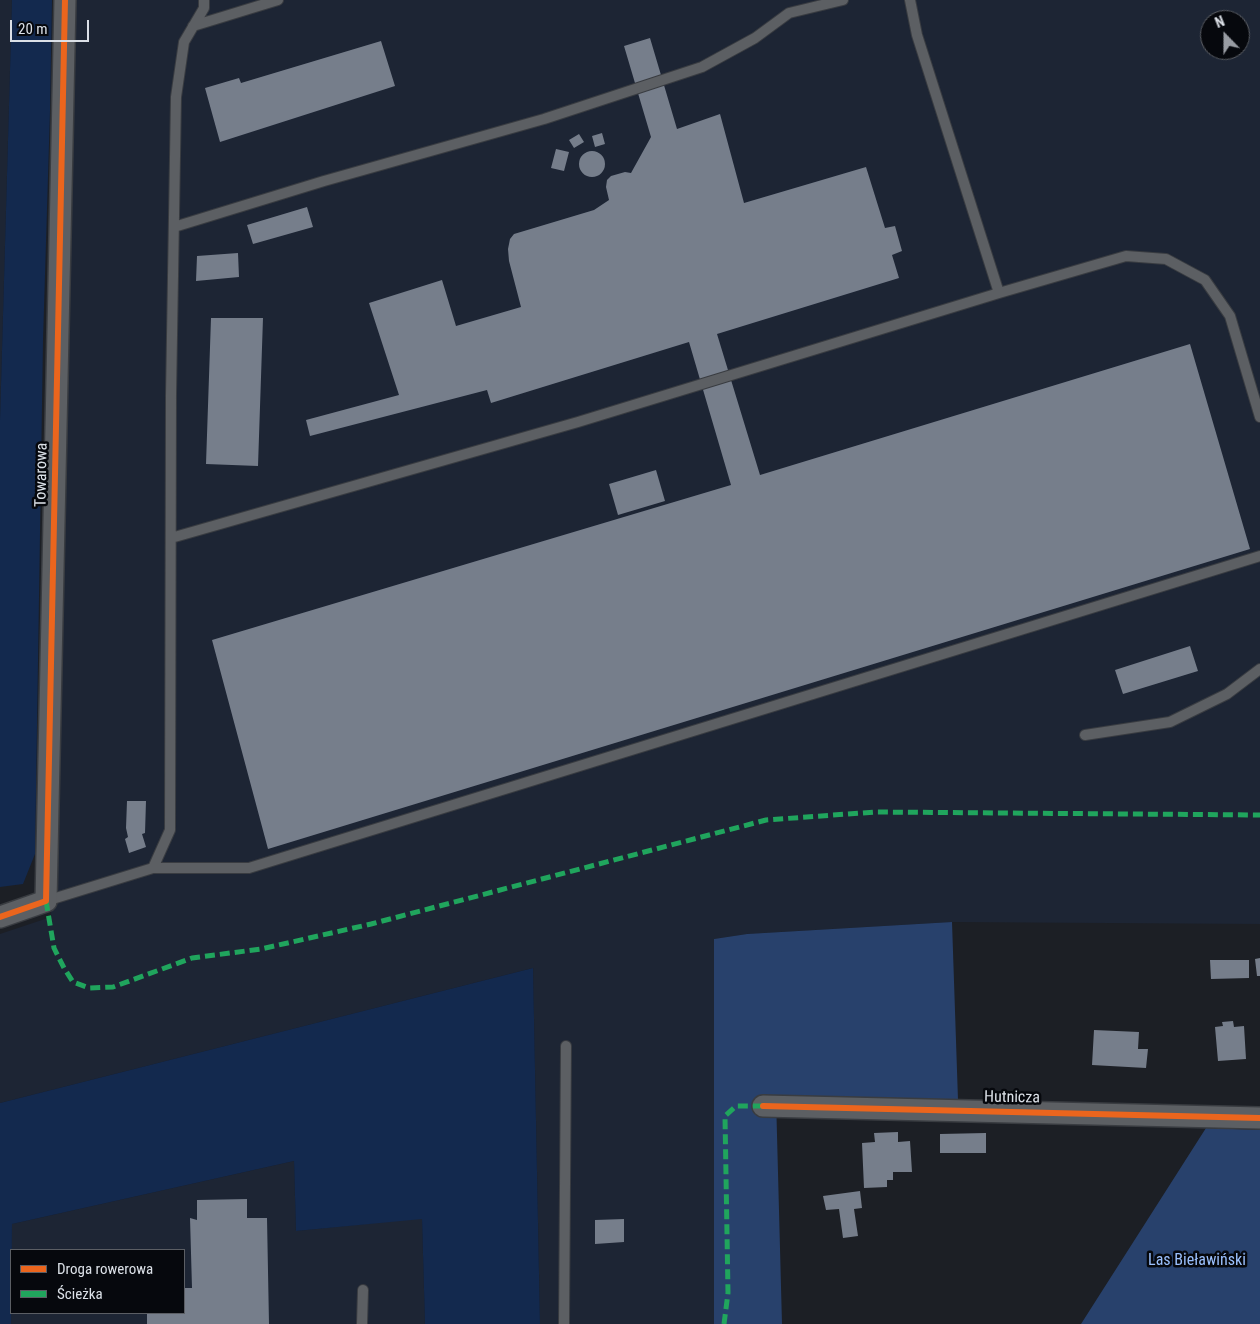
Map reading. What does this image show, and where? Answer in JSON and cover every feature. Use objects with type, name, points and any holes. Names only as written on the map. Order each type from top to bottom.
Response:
[{"type":"street","name":"Towarowa","points":[[46,901],[66,0]]},
{"type":"street","points":[[0,917],[46,901]]},
{"type":"street","name":"Hutnicza","points":[[763,1106],[1260,1118]]},
{"type":"lane","points":[[154,868],[170,830],[176,97],[184,42],[204,8],[204,0]]},
{"type":"lane","points":[[192,26],[278,0]]},
{"type":"lane","points":[[174,227],[324,181],[544,119],[702,67],[755,38],[789,13],[843,0]]},
{"type":"lane","points":[[910,0],[917,35],[999,293]]},
{"type":"lane","points":[[171,538],[587,419],[1126,256],[1166,259],[1205,280],[1230,316],[1260,417]]},
{"type":"lane","points":[[46,901],[154,868],[249,868],[1260,556]]},
{"type":"lane","points":[[1085,735],[1170,722],[1227,694],[1260,669]]},
{"type":"lane","points":[[564,1324],[566,1046]]},
{"type":"lane","points":[[362,1324],[363,1290]]},
{"type":"shaded area","points":[[0,0],[12,0],[0,420]]},
{"type":"shaded area","points":[[12,0],[52,0],[43,340],[35,854],[23,884],[0,887],[0,420]]},
{"type":"shaded area","points":[[73,0],[1260,0],[1260,924],[952,922],[747,934],[714,939],[714,1324],[540,1324],[533,968],[0,1103],[0,934],[51,917]]},
{"type":"shaded area","points":[[533,968],[540,1324],[425,1324],[422,1219],[296,1231],[294,1161],[12,1224],[12,1249],[10,1249],[11,1324],[0,1324],[0,1103]]},
{"type":"shaded area","points":[[294,1161],[296,1231],[422,1218],[425,1324],[11,1324],[11,1314],[185,1314],[185,1249],[11,1249],[12,1224]]},
{"type":"green space","points":[[952,922],[958,1100],[776,1097],[782,1324],[714,1324],[714,939],[747,934]]},
{"type":"green space","name":"Las Bieławiński","points":[[1206,1128],[1260,1130],[1260,1324],[1081,1324]]},
{"type":"building","points":[[650,38],[677,129],[720,114],[744,203],[866,167],[885,228],[895,226],[902,251],[892,255],[899,278],[717,334],[760,475],[1190,344],[1250,549],[268,849],[212,640],[731,485],[689,342],[491,403],[487,390],[310,436],[306,420],[399,395],[369,303],[442,280],[456,326],[521,307],[509,261],[508,249],[510,239],[514,234],[594,210],[609,200],[606,187],[607,180],[611,176],[625,172],[631,173],[651,137],[624,46]]},
{"type":"building","points":[[381,41],[395,86],[220,142],[205,88],[239,78],[241,83]]},
{"type":"building","points":[[602,133],[605,144],[595,147],[592,136]]},
{"type":"building","points":[[579,134],[584,142],[574,148],[569,140]]},
{"type":"building","points":[[556,149],[569,152],[564,171],[551,168]]},
{"type":"building","points":[[592,151],[601,155],[605,164],[601,173],[592,177],[583,173],[579,164],[583,155]]},
{"type":"building","points":[[307,207],[313,227],[253,244],[247,225]]},
{"type":"building","points":[[238,253],[239,277],[196,281],[197,256]]},
{"type":"building","points":[[211,318],[263,318],[258,466],[206,464]]},
{"type":"building","points":[[656,470],[665,501],[618,515],[609,484]]},
{"type":"building","points":[[1190,646],[1198,671],[1123,694],[1115,670]]},
{"type":"building","points":[[127,801],[146,801],[145,833],[142,834],[146,847],[129,853],[125,839],[128,837],[126,828]]},
{"type":"building","points":[[1260,958],[1260,976],[1257,976],[1255,959]]},
{"type":"building","points":[[1210,960],[1249,960],[1249,978],[1211,979]]},
{"type":"building","points":[[1233,1021],[1234,1027],[1244,1026],[1246,1059],[1218,1061],[1215,1027],[1223,1026],[1222,1022]]},
{"type":"building","points":[[1094,1030],[1139,1032],[1138,1049],[1148,1049],[1146,1068],[1092,1065]]},
{"type":"building","points":[[898,1132],[898,1142],[910,1141],[912,1172],[893,1172],[893,1180],[887,1180],[887,1187],[864,1188],[862,1143],[875,1142],[874,1133]]},
{"type":"building","points":[[986,1133],[986,1153],[940,1153],[940,1134]]},
{"type":"building","points":[[860,1191],[862,1208],[854,1209],[858,1236],[843,1238],[839,1209],[826,1210],[823,1196]]},
{"type":"building","points":[[247,1199],[247,1218],[267,1218],[269,1324],[147,1324],[147,1314],[185,1314],[185,1288],[192,1288],[190,1218],[197,1220],[197,1200]]},
{"type":"building","points":[[624,1219],[624,1242],[595,1244],[595,1220]]},
{"type":"marked path","points":[[46,901],[54,948],[73,982],[89,988],[113,987],[192,958],[261,949],[371,924],[766,820],[875,812],[1260,815]]},
{"type":"marked path","points":[[724,1324],[728,1293],[725,1116],[736,1106],[763,1106]]},
{"type":"cycle path","points":[[0,917],[46,901],[65,0]]},
{"type":"cycle path","points":[[763,1106],[1260,1118]]}]
